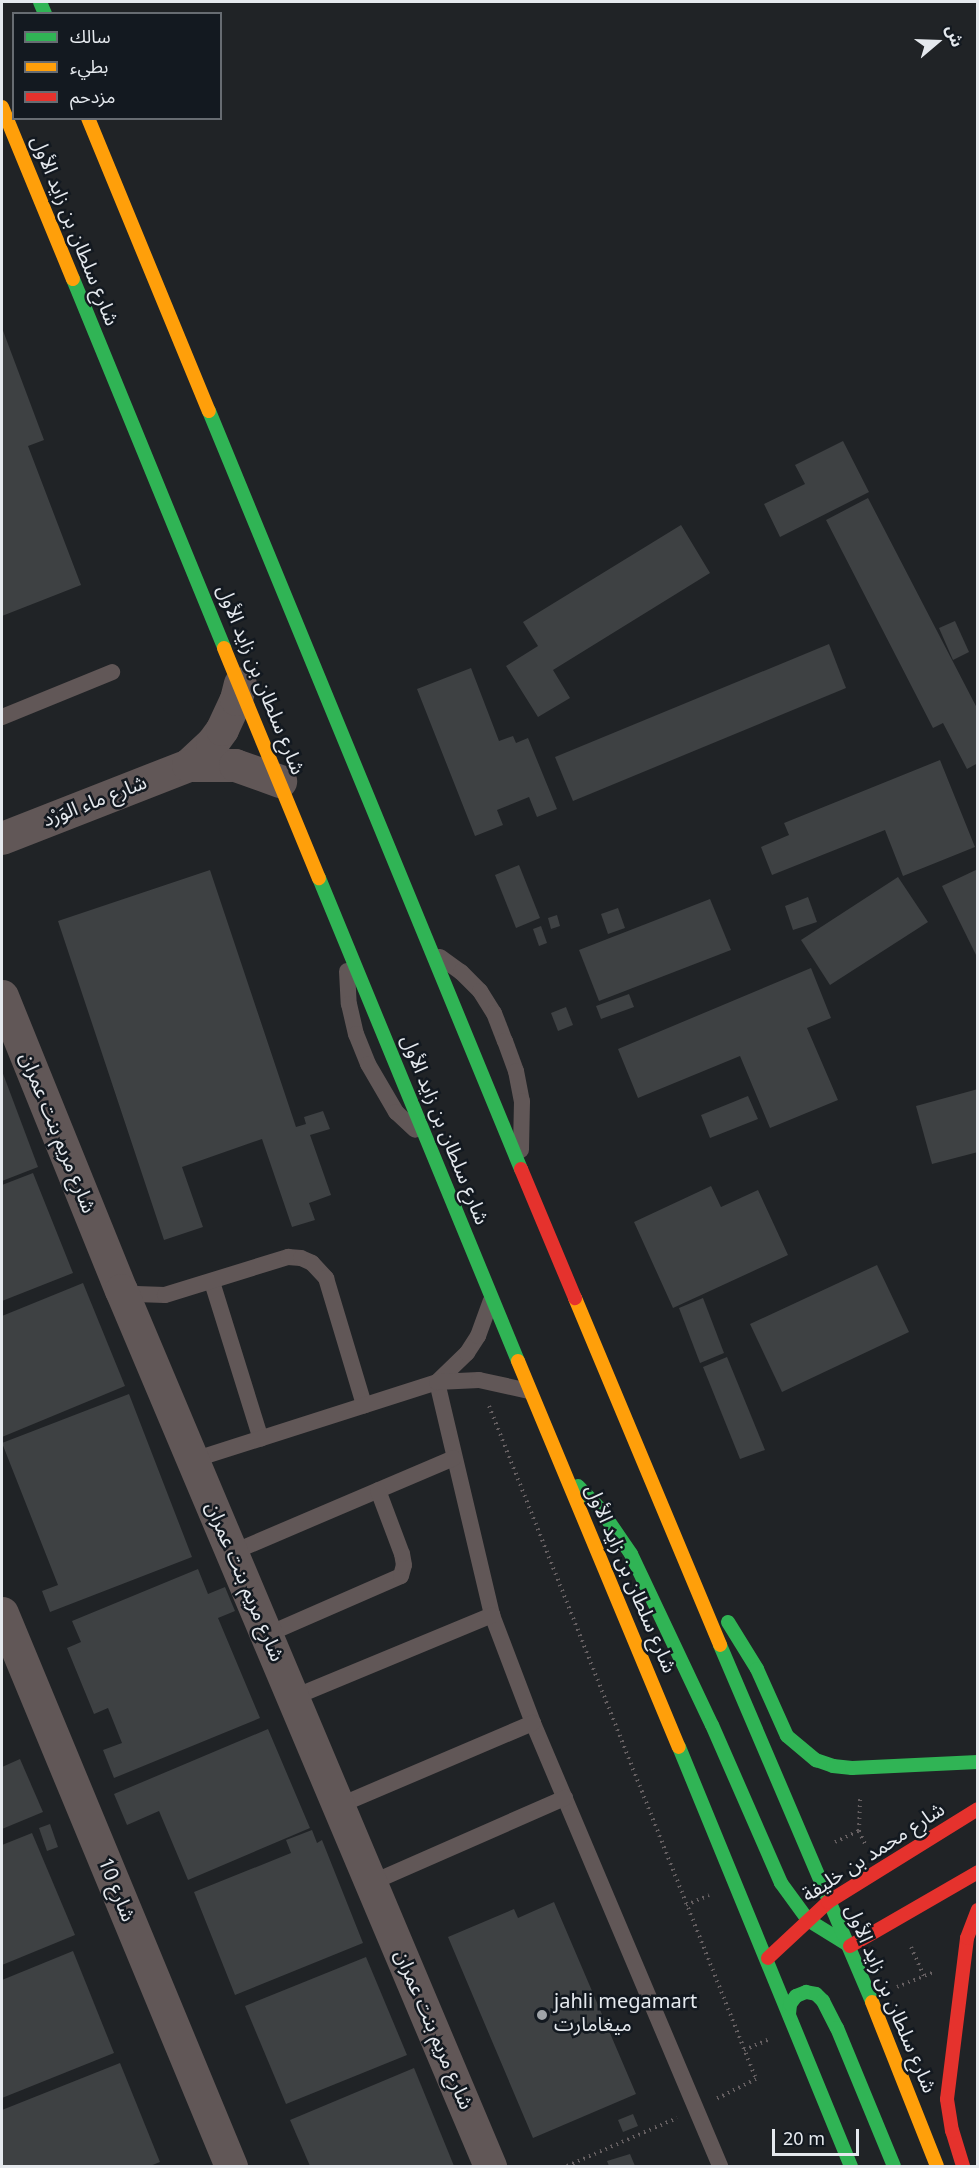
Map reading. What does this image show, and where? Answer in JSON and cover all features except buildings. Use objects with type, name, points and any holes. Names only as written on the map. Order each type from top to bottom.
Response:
[{"type":"main road","name":"شارع سلطان بن زايد الأول","points":[[2,107],[564,1473],[768,1958],[851,2166]]},
{"type":"main road","name":"شارع سلطان بن زايد الأول","points":[[89,120],[519,1163],[828,1902],[850,1946],[937,2166]]},
{"type":"main road","points":[[564,1473],[602,1510],[631,1554],[712,1725],[773,1868],[789,1897],[807,1920],[850,1946],[978,1872]]},
{"type":"main road","points":[[692,1576],[742,1644],[757,1669],[787,1736],[816,1760],[833,1766],[852,1768],[978,1762]]},
{"type":"main road","name":"شارع محمد بن خليفة","points":[[768,1958],[828,1902],[978,1809]]},
{"type":"main road","points":[[963,2166],[952,2131],[947,2099],[967,1938],[978,1910]]},
{"type":"main road","points":[[789,2014],[790,2004],[796,1996],[806,1992],[816,1994],[823,2001],[837,2028],[894,2166]]},
{"type":"street","name":"شارع ماء الوَرْد","points":[[2,838],[188,765],[213,743],[222,729],[236,699],[240,683]]},
{"type":"street","name":"شارع ماء الوَرْد","points":[[188,765],[235,765],[280,781]]},
{"type":"street","name":"شارع مريم بنت عمران","points":[[2,996],[121,1290],[490,2166]]},
{"type":"street","name":"شارع 10","points":[[2,1613],[231,2166]]},
{"type":"lane","points":[[2,144],[19,147]]},
{"type":"lane","points":[[2,717],[112,672]]},
{"type":"lane","points":[[350,952],[347,973],[349,1004],[356,1034],[368,1064],[396,1112],[427,1140]]},
{"type":"lane","points":[[434,953],[461,972],[480,991],[494,1013],[516,1071],[522,1101],[523,1132],[519,1163]]},
{"type":"lane","points":[[121,1290],[143,1295],[165,1295],[288,1257],[301,1258],[312,1263],[326,1278],[364,1405]]},
{"type":"lane","points":[[212,1281],[261,1439]]},
{"type":"lane","points":[[437,1382],[467,1353],[486,1317],[492,1297]]},
{"type":"lane","points":[[193,1460],[437,1382],[479,1380],[531,1392]]},
{"type":"lane","points":[[437,1382],[492,1615],[533,1723],[720,2166]]},
{"type":"lane","points":[[231,1553],[454,1458]]},
{"type":"lane","points":[[266,1635],[401,1576],[404,1565],[402,1554],[378,1490]]},
{"type":"lane","points":[[292,1698],[492,1615]]},
{"type":"lane","points":[[338,1806],[533,1723]]},
{"type":"lane","points":[[371,1883],[565,1798]]},
{"type":"path","points":[[479,1380],[739,2040]]},
{"type":"traffic: fast","points":[[40,2],[44,12]]},
{"type":"traffic: fast","points":[[73,279],[224,648]]},
{"type":"traffic: fast","points":[[209,411],[521,1169]]},
{"type":"traffic: fast","points":[[319,878],[518,1361]]},
{"type":"traffic: fast","points":[[578,1486],[601,1510],[631,1554],[712,1725],[781,1883],[808,1920],[850,1946]]},
{"type":"traffic: fast","points":[[728,1622],[757,1669],[787,1736],[816,1760],[833,1766],[852,1768],[978,1762]]},
{"type":"traffic: fast","points":[[720,1645],[872,2002]]},
{"type":"traffic: fast","points":[[679,1747],[851,2166]]},
{"type":"traffic: fast","points":[[789,2014],[790,2004],[796,1996],[806,1992],[816,1994],[823,2001],[837,2028],[894,2166]]},
{"type":"traffic: slow","points":[[2,107],[73,279]]},
{"type":"traffic: slow","points":[[89,120],[209,411]]},
{"type":"traffic: slow","points":[[224,648],[319,878]]},
{"type":"traffic: slow","points":[[575,1298],[720,1645]]},
{"type":"traffic: slow","points":[[518,1361],[679,1747]]},
{"type":"traffic: slow","points":[[872,2002],[937,2166]]},
{"type":"traffic: jam","points":[[521,1169],[575,1298]]},
{"type":"traffic: jam","points":[[768,1958],[828,1902],[978,1809]]},
{"type":"traffic: jam","points":[[850,1946],[978,1872]]},
{"type":"traffic: jam","points":[[963,2166],[952,2131],[947,2099],[967,1938],[978,1910]]},
{"type":"place","name":"jahli megamart ميغامارت","points":[[542,2015]]}]
